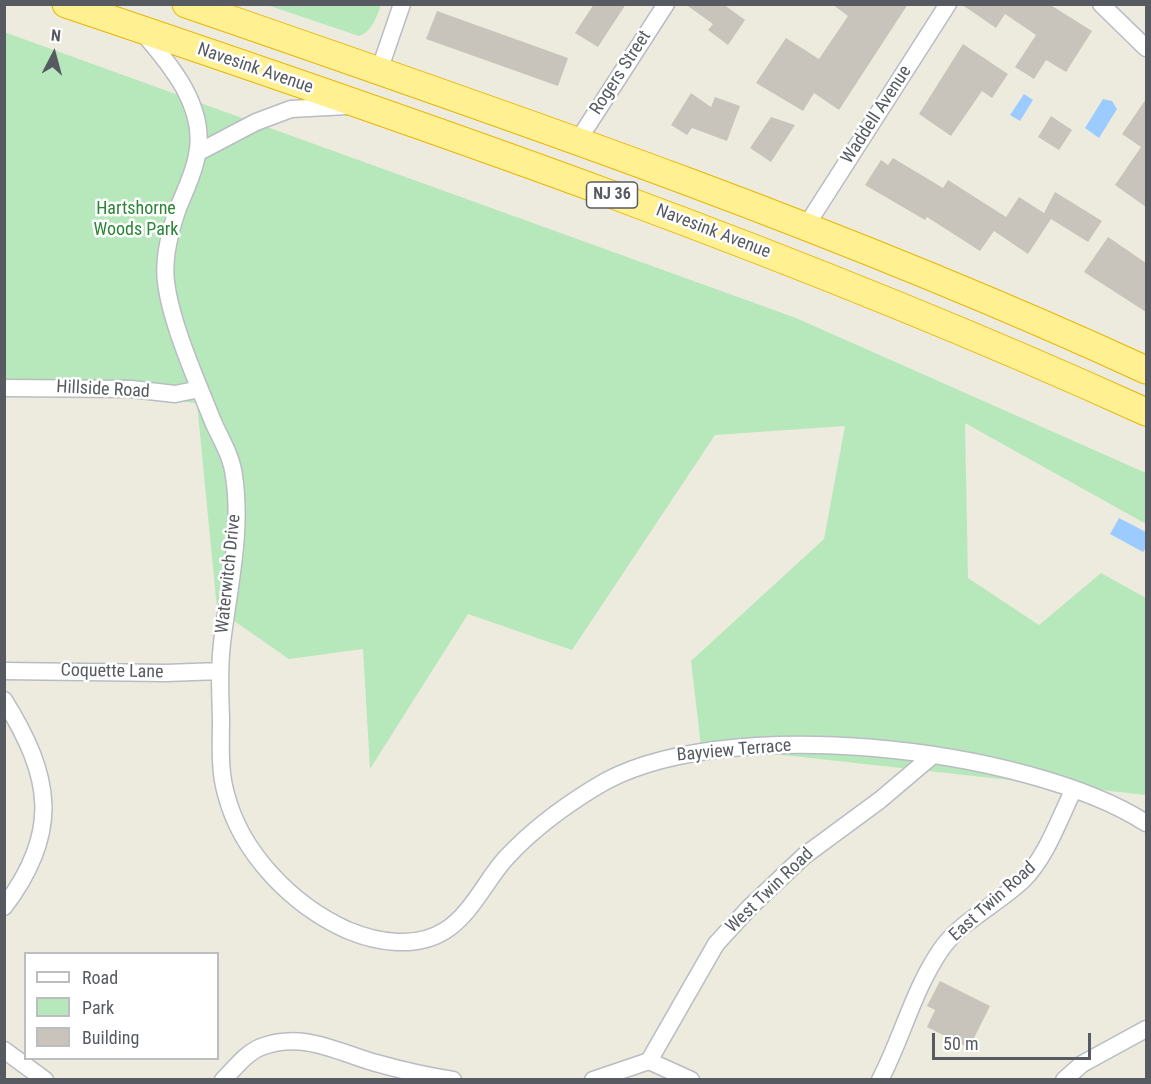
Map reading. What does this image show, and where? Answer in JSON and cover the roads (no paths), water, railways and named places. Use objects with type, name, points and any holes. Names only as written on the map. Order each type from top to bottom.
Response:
[{"type":"highway","name":"Navesink Avenue","points":[[66,4],[360,105],[712,231],[842,281],[1146,412]]},
{"type":"highway","name":"Navesink Avenue","points":[[186,4],[379,70],[806,226],[1079,339],[1146,370]]},
{"type":"street","points":[[379,70],[402,4]]},
{"type":"street","name":"Rogers Street","points":[[577,142],[666,4]]},
{"type":"street","name":"Waddell Avenue","points":[[806,226],[948,4]]},
{"type":"street","points":[[1101,4],[1146,48]]},
{"type":"street","points":[[140,29],[166,60],[195,107],[198,152],[256,122],[291,109],[360,105]]},
{"type":"street","name":"Waterwitch Drive","points":[[198,152],[175,219],[165,270],[166,286],[200,389],[233,469],[236,488],[236,537],[220,671],[222,776],[234,819],[267,869],[291,893],[323,917],[343,928]]},
{"type":"street","name":"Hillside Road","points":[[4,388],[132,389],[175,394],[200,389]]},
{"type":"street","name":"Coquette Lane","points":[[4,671],[166,673],[220,671]]},
{"type":"street","points":[[4,700],[30,743],[40,770],[43,817],[37,853],[21,885],[4,907]]},
{"type":"street","name":"Bayview Terrace","points":[[343,928],[368,937],[400,943],[420,941],[447,930],[465,912],[506,859],[545,822],[595,787],[654,761],[702,751],[798,745],[864,747],[981,762],[1074,789],[1129,812],[1146,823]]},
{"type":"street","name":"West Twin Road","points":[[649,1061],[717,944],[750,907],[804,856],[880,800],[932,756]]},
{"type":"street","name":"East Twin Road","points":[[880,1080],[918,990],[941,950],[964,926],[1023,880],[1038,861],[1074,789]]},
{"type":"street","points":[[1064,1080],[1082,1064],[1146,1029]]},
{"type":"street","points":[[223,1080],[250,1053],[261,1047],[280,1042],[304,1040],[327,1045],[374,1063],[453,1080]]},
{"type":"street","points":[[4,1050],[45,1080]]},
{"type":"street","points":[[593,1080],[649,1061],[691,1080]]},
{"type":"water","points":[[1024,94],[1033,100],[1020,121],[1010,115]]},
{"type":"water","points":[[1103,99],[1112,101],[1117,109],[1099,138],[1085,128]]},
{"type":"water","points":[[1119,518],[1146,532],[1146,548],[1143,552],[1110,534]]},
{"type":"park label","name":"Hartshorne Woods Park","points":[[136,219]]}]
